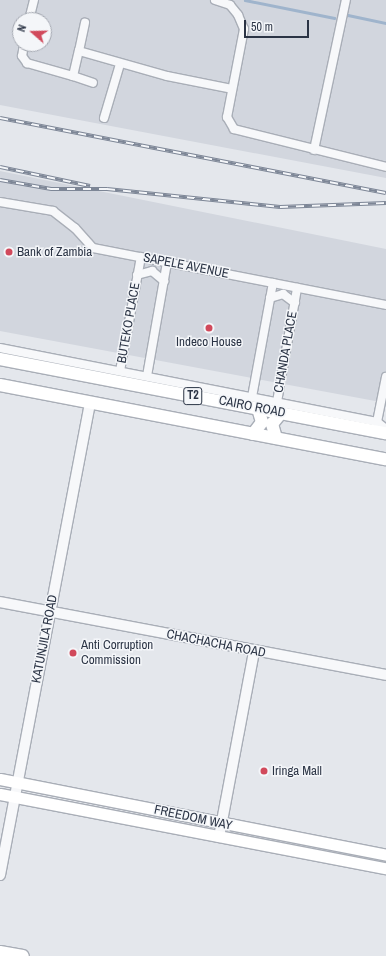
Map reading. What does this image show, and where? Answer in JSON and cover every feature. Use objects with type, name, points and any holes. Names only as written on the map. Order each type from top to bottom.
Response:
[{"type":"main road","name":"CAIRO ROAD","points":[[5,356],[180,394],[258,409],[279,408],[316,415],[386,433]]},
{"type":"main road","name":"CAIRO ROAD","points":[[0,385],[386,459]]},
{"type":"main road","points":[[276,438],[272,424],[279,408]]},
{"type":"main road","points":[[253,434],[262,422],[258,409]]},
{"type":"main road","name":"FREEDOM WAY","points":[[0,779],[222,824],[386,855]]},
{"type":"main road","name":"FREEDOM WAY","points":[[0,794],[137,822],[386,868]]},
{"type":"main road","points":[[137,822],[140,807]]},
{"type":"main road","points":[[0,952],[23,956]]},
{"type":"street","points":[[32,12],[34,0]]},
{"type":"street","points":[[214,0],[230,6],[238,15],[244,29],[227,117],[234,129],[386,167]]},
{"type":"street","points":[[314,150],[346,0]]},
{"type":"street","points":[[73,76],[85,23]]},
{"type":"street","points":[[79,51],[120,64],[232,88]]},
{"type":"street","points":[[23,52],[22,56],[27,63],[93,83]]},
{"type":"street","points":[[104,118],[120,64]]},
{"type":"street","name":"SAPELE AVENUE","points":[[0,202],[53,211],[75,228],[93,248],[386,305]]},
{"type":"street","name":"BUTEKO PLACE","points":[[120,371],[140,257]]},
{"type":"street","name":"BUTEKO PLACE","points":[[147,376],[167,262]]},
{"type":"street","name":"BUTEKO PLACE","points":[[137,275],[152,271],[164,281]]},
{"type":"street","name":"CHANDA PLACE","points":[[252,397],[272,283]]},
{"type":"street","name":"CHANDA PLACE","points":[[279,408],[297,288]]},
{"type":"street","name":"CHANDA PLACE","points":[[270,298],[283,294],[295,303]]},
{"type":"street","points":[[0,348],[5,356],[147,376],[252,397],[279,408]]},
{"type":"street","points":[[377,422],[386,377]]},
{"type":"street","points":[[175,382],[180,394]]},
{"type":"street","name":"KATUNJILA ROAD","points":[[0,875],[90,402]]},
{"type":"street","points":[[316,415],[377,422],[386,429]]},
{"type":"street","name":"CHACHACHA ROAD","points":[[0,602],[386,675]]},
{"type":"street","points":[[219,837],[254,651]]},
{"type":"shaded area","points":[[0,0],[386,0],[386,178],[0,105]]},
{"type":"shaded area","points":[[0,171],[386,249],[386,403],[0,331]]},
{"type":"waterway","points":[[245,0],[334,18]]},
{"type":"waterway","points":[[348,15],[386,23]]},
{"type":"railway","points":[[0,118],[386,193]]},
{"type":"railway","points":[[0,167],[90,186]]},
{"type":"railway","points":[[0,180],[51,189],[107,189],[280,207],[386,203]]},
{"type":"place","name":"Bank of Zambia","points":[[9,252]]},
{"type":"place","name":"Indeco House","points":[[209,328]]},
{"type":"place","name":"Anti Corruption Commission","points":[[73,653]]},
{"type":"place","name":"Iringa Mall","points":[[264,771]]}]
